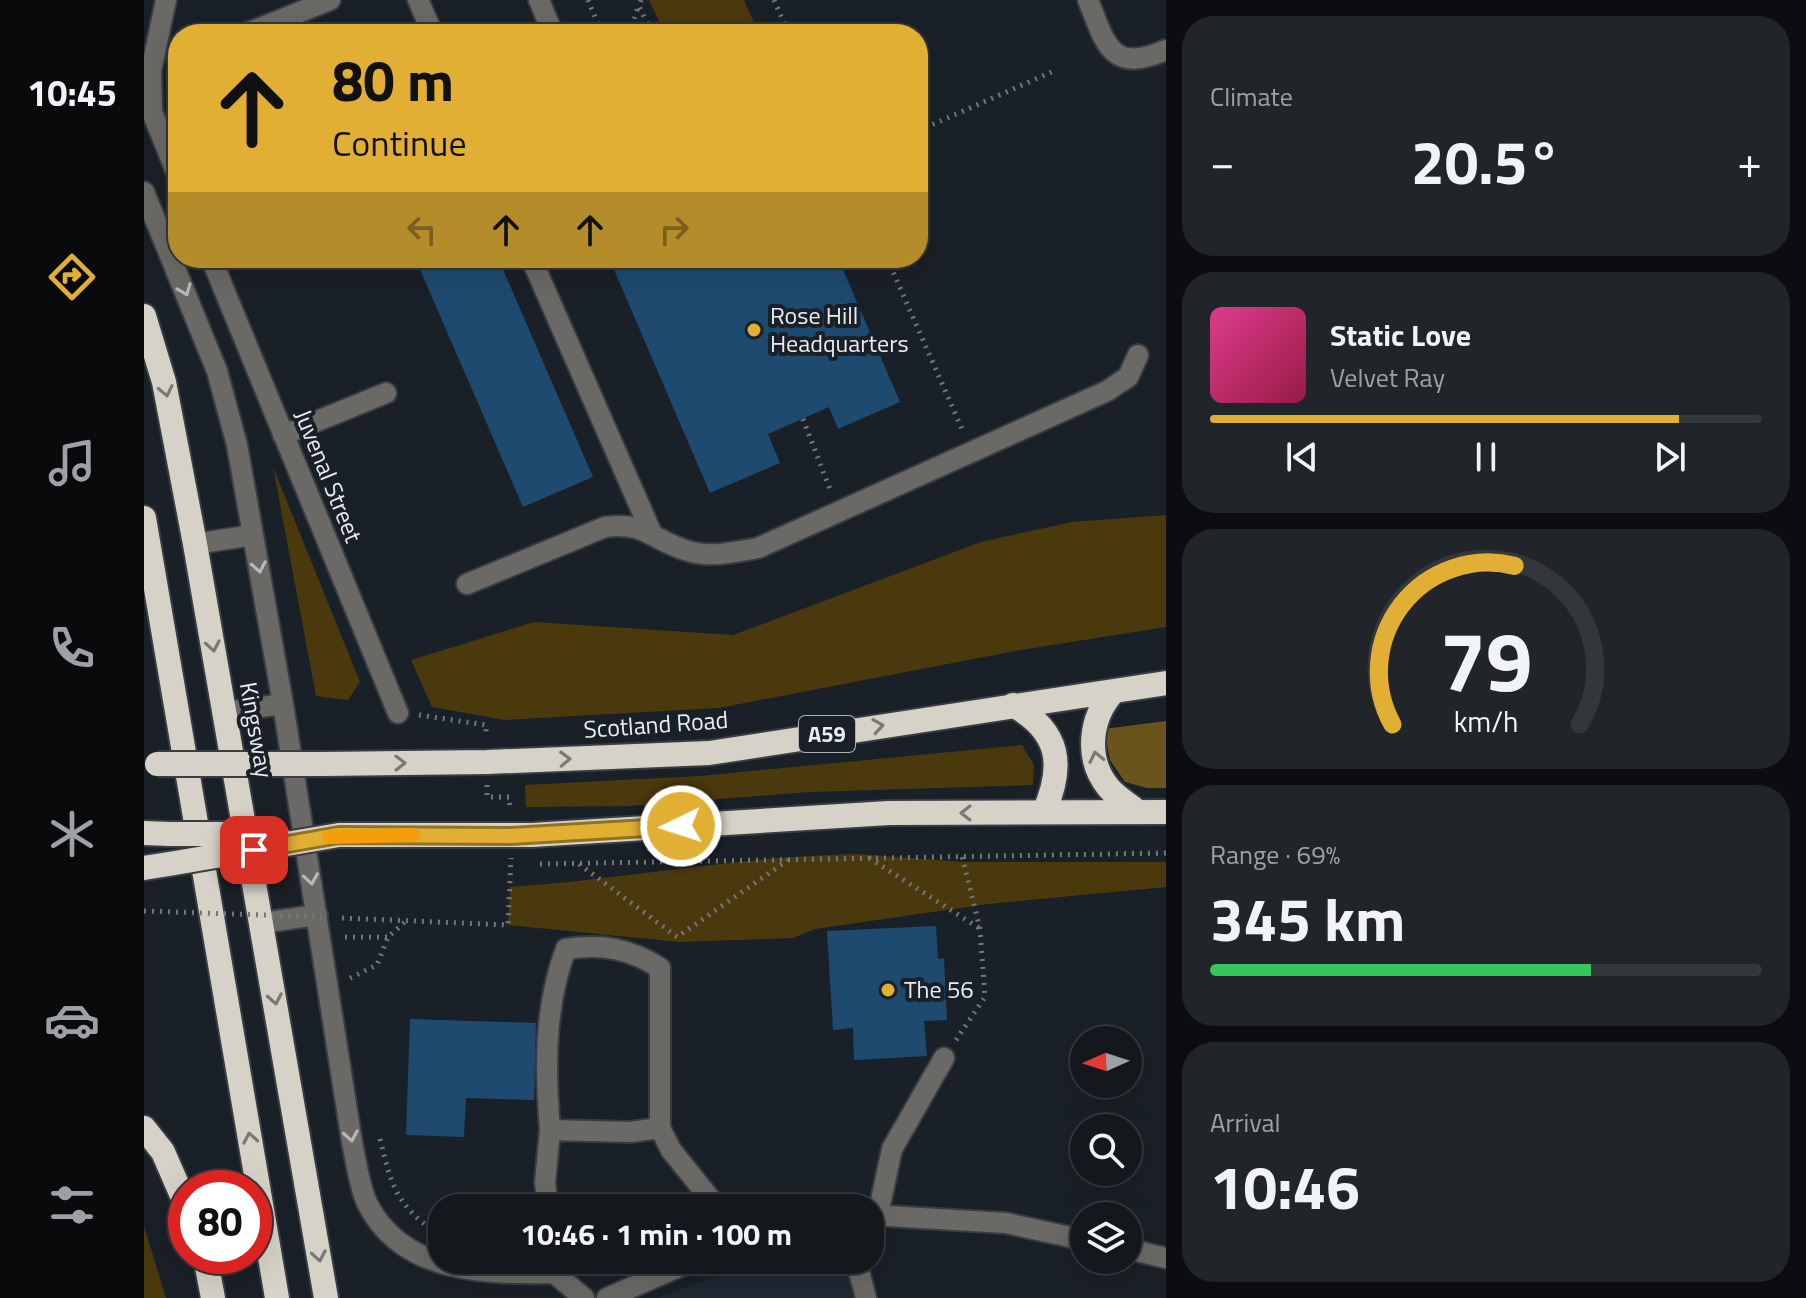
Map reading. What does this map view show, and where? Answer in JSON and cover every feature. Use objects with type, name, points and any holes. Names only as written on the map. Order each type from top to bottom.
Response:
[{"type":"highway","name":"Kingsway","points":[[144,316],[164,382],[195,544],[326,1298]]},
{"type":"highway","points":[[144,518],[277,1298]]},
{"type":"highway","name":"Scotland Road","points":[[150,764],[487,762],[709,753],[1166,683]]},
{"type":"highway","points":[[1113,692],[1103,703],[1097,720],[1093,752],[1108,788],[1138,812]]},
{"type":"highway","points":[[1013,705],[1040,725],[1055,751],[1056,784],[1044,812]]},
{"type":"highway","points":[[144,833],[511,836],[889,813],[1166,812]]},
{"type":"highway","points":[[144,868],[339,835]]},
{"type":"highway","points":[[144,1128],[163,1152],[171,1170]]},
{"type":"highway","points":[[208,1274],[213,1298]]},
{"type":"street","points":[[166,0],[168,24]]},
{"type":"street","points":[[270,24],[330,0]]},
{"type":"street","points":[[418,0],[429,24]]},
{"type":"street","points":[[539,0],[549,24]]},
{"type":"street","points":[[1088,0],[1110,50],[1123,59],[1136,61],[1166,50]]},
{"type":"street","points":[[168,36],[151,71],[152,112],[168,151]]},
{"type":"street","points":[[144,192],[168,251]]},
{"type":"street","points":[[175,268],[217,371],[237,445],[320,916],[352,1142],[367,1203],[396,1241],[433,1262],[488,1274],[554,1273],[584,1298]]},
{"type":"street","name":"Juvenal Street","points":[[215,268],[398,713]]},
{"type":"street","points":[[535,268],[652,534]]},
{"type":"street","points":[[467,584],[605,527],[629,524],[689,552],[727,554],[758,548],[1107,391],[1128,377],[1138,355]]},
{"type":"street","points":[[283,435],[386,393]]},
{"type":"street","points":[[195,544],[253,535]]},
{"type":"street","points":[[225,712],[283,704]]},
{"type":"street","points":[[261,923],[320,916]]},
{"type":"street","points":[[546,1194],[550,1130],[545,1090],[553,982],[566,949],[613,947],[638,954],[660,968],[660,1128],[671,1150],[706,1194]]},
{"type":"street","points":[[880,1194],[892,1149],[944,1058]]},
{"type":"street","points":[[550,1130],[630,1132],[660,1128]]},
{"type":"street","points":[[884,1215],[1006,1223],[1070,1237]]},
{"type":"street","points":[[1142,1252],[1166,1258]]},
{"type":"street","points":[[607,1298],[663,1274]]},
{"type":"street","points":[[860,1274],[866,1298]]},
{"type":"path","points":[[588,0],[598,24]]},
{"type":"path","points":[[774,0],[785,24]]},
{"type":"path","points":[[633,24],[640,3]]},
{"type":"path","points":[[640,3],[648,24]]},
{"type":"path","points":[[928,127],[1056,70]]},
{"type":"path","points":[[891,268],[971,452]]},
{"type":"path","points":[[803,419],[838,512]]},
{"type":"path","points":[[144,911],[508,925],[511,865],[509,797],[487,797],[486,725],[398,713]]},
{"type":"path","points":[[511,865],[1166,853]]},
{"type":"path","points":[[944,1058],[985,997],[980,929],[962,856]]},
{"type":"path","points":[[869,858],[980,929]]},
{"type":"path","points":[[579,864],[677,937],[789,860]]},
{"type":"path","points":[[350,978],[377,965],[388,937],[407,920]]},
{"type":"path","points":[[346,951],[344,937],[388,937]]},
{"type":"path","points":[[348,965],[353,993]]},
{"type":"path","points":[[376,1126],[388,1172],[406,1210],[428,1225]]},
{"type":"shaded area","points":[[649,0],[744,0],[755,24],[660,24]]},
{"type":"shaded area","points":[[273,467],[360,682],[348,700],[316,696]]},
{"type":"shaded area","points":[[1166,515],[1166,627],[1015,651],[719,708],[505,720],[432,707],[411,660],[534,622],[733,635],[981,542],[1072,522]]},
{"type":"shaded area","points":[[1166,721],[1166,788],[1147,788],[1125,782],[1110,760],[1104,729]]},
{"type":"shaded area","points":[[1022,745],[1034,765],[1033,785],[809,792],[631,806],[526,807],[525,785],[700,776]]},
{"type":"shaded area","points":[[857,854],[963,862],[1166,862],[1166,887],[988,904],[815,929],[793,938],[679,942],[508,925],[510,887],[726,863]]},
{"type":"shaded area","points":[[144,1226],[166,1298],[144,1298]]},
{"type":"shaded area","points":[[724,1274],[853,1274],[859,1298],[656,1298]]},
{"type":"building","points":[[419,268],[502,268],[593,477],[523,507]]},
{"type":"building","name":"Rose Hill Headquarters","points":[[613,268],[842,268],[900,402],[838,429],[829,407],[768,434],[780,463],[710,493]]},
{"type":"building","name":"The 56","points":[[936,926],[938,959],[944,958],[947,1020],[924,1021],[927,1056],[854,1060],[853,1028],[833,1030],[827,931]]},
{"type":"building","points":[[410,1019],[536,1023],[534,1100],[466,1098],[464,1137],[406,1135]]},
{"type":"slow traffic","points":[[329,837],[414,835]]},
{"type":"place","name":"Rose Hill Headquarters","points":[[754,330]]},
{"type":"place","name":"The 56","points":[[888,990]]},
{"type":"route","points":[[254,850],[339,835],[511,836],[681,826]]}]
